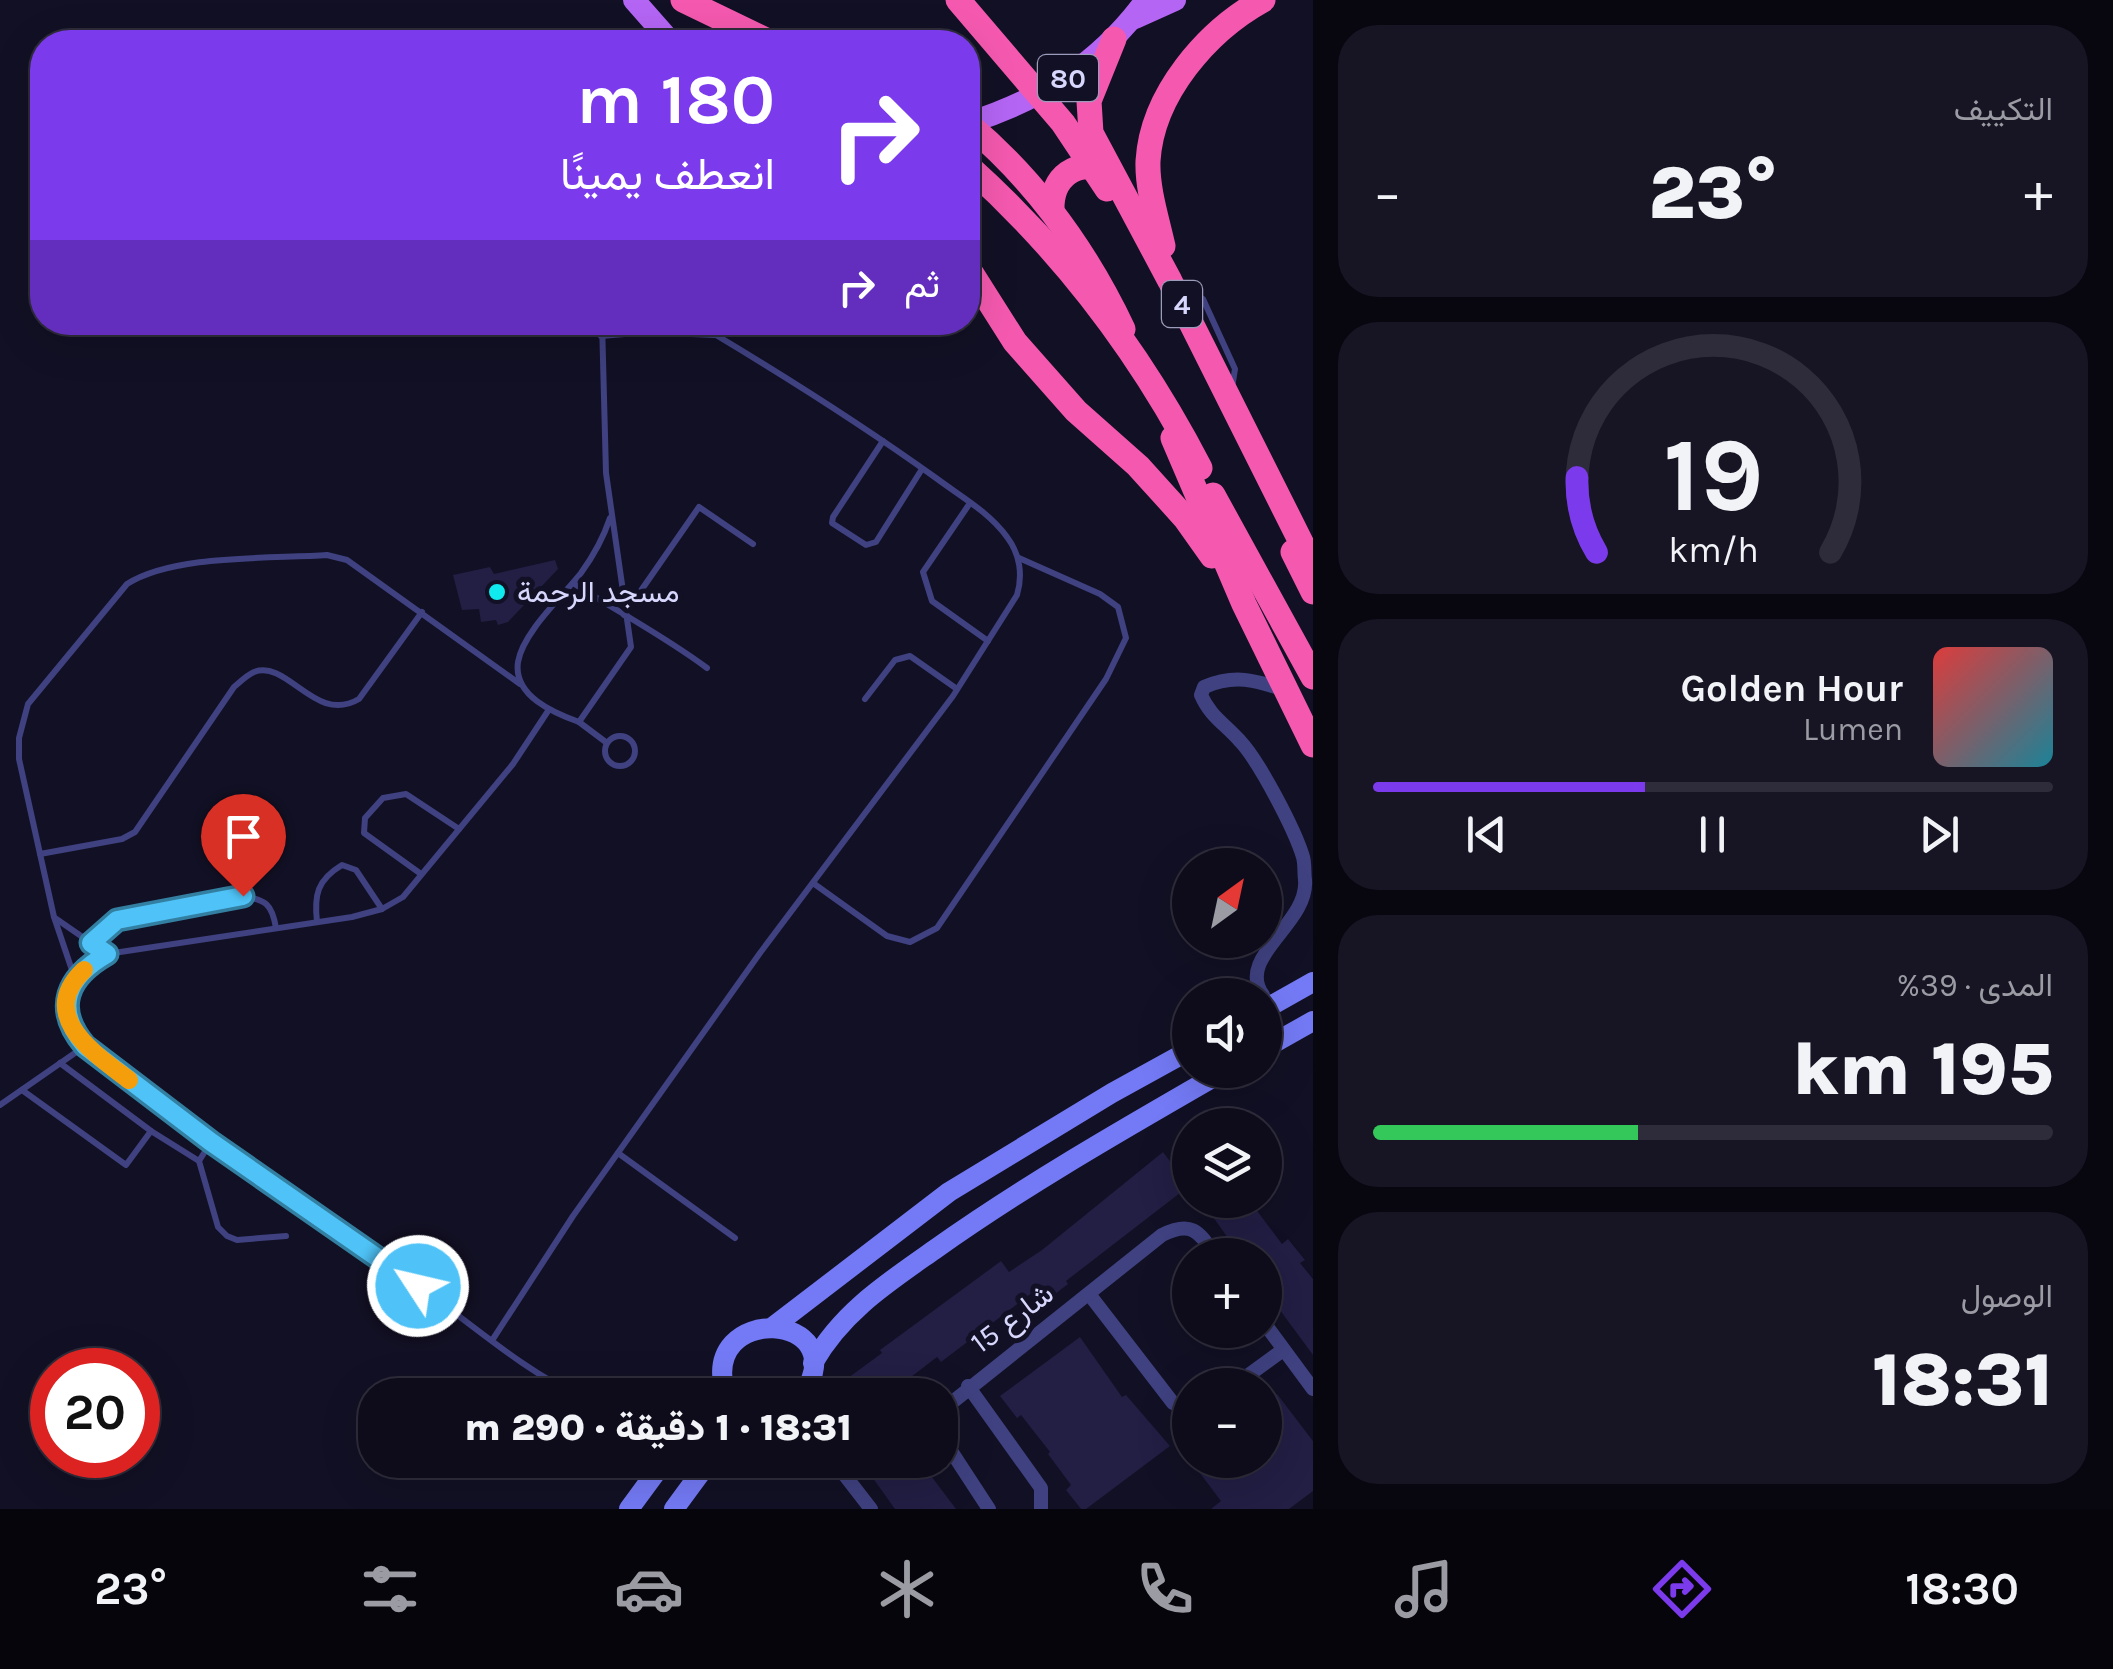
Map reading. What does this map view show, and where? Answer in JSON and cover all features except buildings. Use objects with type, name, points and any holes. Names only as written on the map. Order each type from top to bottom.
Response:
[{"type":"highway","points":[[683,0],[745,30]]},
{"type":"highway","points":[[958,0],[1112,183]]},
{"type":"highway","points":[[1170,280],[1152,200],[1148,163],[1153,132],[1182,73],[1204,46],[1263,0]]},
{"type":"highway","name":"4","points":[[1123,29],[1096,78],[1088,112],[1092,133],[1112,183],[1170,280],[1313,566]]},
{"type":"highway","name":"4","points":[[980,134],[1017,167],[1091,267],[1244,604],[1313,745]]},
{"type":"highway","points":[[1052,210],[1056,184],[1065,173],[1078,167],[1104,169],[1313,592]]},
{"type":"highway","points":[[980,177],[1015,209],[1088,291],[1136,355],[1313,677]]},
{"type":"highway","points":[[980,287],[1015,342],[1076,411],[1138,466],[1185,518],[1244,604]]},
{"type":"main road","points":[[634,0],[657,30]]},
{"type":"main road","name":"80","points":[[980,118],[1038,96],[1078,70],[1123,29],[1146,0]]},
{"type":"main road","points":[[1123,29],[1174,0]]},
{"type":"street","points":[[1255,978],[1256,968],[1296,914],[1306,888],[1303,858],[1277,801],[1243,743],[1208,712],[1201,694],[1204,687],[1223,678],[1248,678],[1286,690]]},
{"type":"street","points":[[1282,995],[1313,982]]},
{"type":"street","points":[[1282,1015],[1285,1036]]},
{"type":"street","points":[[1282,1038],[1313,1021]]},
{"type":"street","points":[[774,1326],[949,1192],[1172,1060]]},
{"type":"street","points":[[812,1378],[840,1321],[869,1296],[947,1240],[1100,1142],[1194,1088]]},
{"type":"street","name":"شارع 15","points":[[958,1395],[1162,1235],[1179,1227],[1203,1238]]},
{"type":"street","name":"شارع 15","points":[[1090,1294],[1172,1402]]},
{"type":"street","points":[[716,1378],[730,1348],[742,1336],[774,1326],[804,1339],[808,1378]]},
{"type":"street","points":[[1282,1347],[1313,1389]]},
{"type":"street","points":[[1259,1368],[1284,1350]]},
{"type":"street","points":[[723,1364],[724,1378]]},
{"type":"street","name":"شارع 15","points":[[968,1386],[1041,1488],[1041,1509]]},
{"type":"street","points":[[958,1462],[989,1509]]},
{"type":"street","points":[[629,1509],[652,1478]]},
{"type":"street","points":[[674,1509],[697,1478]]},
{"type":"street","points":[[847,1478],[871,1509]]},
{"type":"lane","points":[[579,722],[630,646],[610,518],[603,427],[602,336],[614,335]]},
{"type":"lane","points":[[493,1339],[618,1153],[958,689],[1017,595],[1022,580],[1018,557],[1008,538],[970,504],[883,441],[716,335]]},
{"type":"lane","points":[[883,441],[833,517],[832,523],[850,537],[866,545],[876,542],[922,469]]},
{"type":"lane","points":[[970,504],[923,572],[932,602],[988,641]]},
{"type":"lane","points":[[624,616],[700,507],[753,544]]},
{"type":"lane","points":[[520,684],[518,662],[524,648],[601,543],[610,518]]},
{"type":"lane","points":[[75,979],[54,918],[19,759],[23,716],[36,691],[127,584],[142,574],[186,564],[327,555],[347,560],[520,684],[548,711],[579,722],[607,743]]},
{"type":"lane","points":[[813,883],[887,936],[910,942],[937,928],[1106,680],[1126,638],[1118,607],[1100,594],[1018,557]]},
{"type":"lane","points":[[573,582],[624,616],[662,635],[706,668]]},
{"type":"lane","points":[[40,854],[122,839],[135,832],[234,687],[252,672],[274,672],[326,704],[351,704],[360,699],[422,612]]},
{"type":"lane","points":[[866,698],[894,660],[910,656],[958,689]]},
{"type":"lane","points":[[542,1378],[493,1339],[211,1142],[85,1046],[72,1031],[68,996],[75,979],[107,954],[316,922],[382,909],[403,897],[513,764],[548,711]]},
{"type":"lane","points":[[613,737],[630,740],[634,747],[630,762],[622,766],[607,760],[607,743],[613,737]]},
{"type":"lane","points":[[421,874],[364,833],[365,818],[383,798],[406,794],[459,829]]},
{"type":"lane","points":[[316,922],[314,897],[324,875],[342,865],[356,870],[382,909]]},
{"type":"lane","points":[[91,943],[117,920],[243,896],[264,899],[273,909],[276,928]]},
{"type":"lane","points":[[54,918],[107,954]]},
{"type":"lane","points":[[0,1105],[85,1046]]},
{"type":"lane","points":[[60,1064],[199,1161],[218,1228],[227,1236],[237,1240],[286,1236]]},
{"type":"lane","points":[[22,1090],[126,1165],[151,1131]]},
{"type":"lane","points":[[199,1161],[211,1142]]},
{"type":"lane","points":[[618,1153],[734,1238]]},
{"type":"slow traffic","points":[[84,970],[68,996],[72,1031],[129,1080]]},
{"type":"place","name":"مسجد الرحمة","points":[[497,592]]},
{"type":"route","points":[[243,896],[117,920],[91,943],[107,954],[75,979],[68,996],[72,1031],[85,1046],[211,1142],[418,1286]]}]
